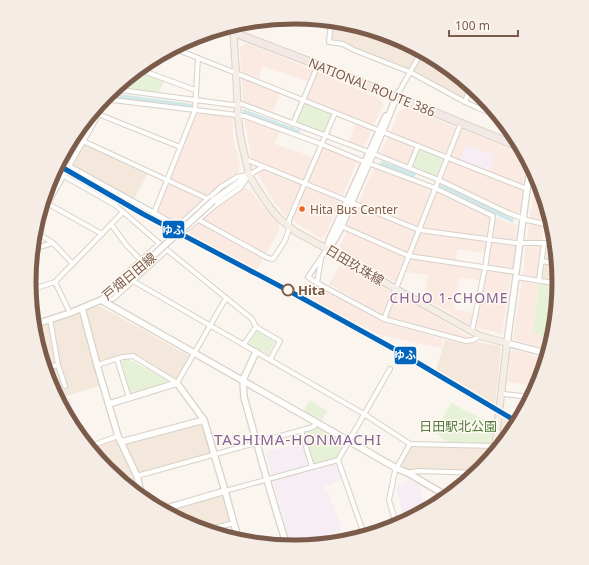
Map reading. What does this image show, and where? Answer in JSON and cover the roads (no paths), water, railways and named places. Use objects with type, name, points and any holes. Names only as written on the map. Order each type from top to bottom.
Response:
[{"type":"highway","name":"NATIONAL ROUTE 386","points":[[233,33],[318,65],[512,144]]},
{"type":"main road","name":"日田玖珠線","points":[[233,33],[240,135],[249,175],[271,209],[280,219],[296,232],[320,244],[396,289],[480,336],[507,343]]},
{"type":"main road","points":[[497,444],[507,343]]},
{"type":"street","points":[[330,26],[329,42],[343,44],[354,50],[410,72],[465,102],[489,112]]},
{"type":"street","points":[[180,51],[527,189]]},
{"type":"street","points":[[327,249],[329,241],[367,162],[391,106],[419,56]]},
{"type":"street","points":[[154,213],[195,110],[198,58]]},
{"type":"street","points":[[292,124],[318,65]]},
{"type":"street","points":[[145,72],[195,90]]},
{"type":"street","points":[[121,91],[233,106],[242,104],[439,180],[508,213],[546,224]]},
{"type":"street","points":[[465,102],[469,92]]},
{"type":"street","points":[[112,100],[245,116],[435,188],[493,216],[485,268],[472,331]]},
{"type":"street","points":[[199,220],[268,258],[273,259],[287,236],[289,220],[335,113]]},
{"type":"street","points":[[98,114],[180,147]]},
{"type":"street","points":[[54,189],[97,115]]},
{"type":"street","points":[[384,319],[461,123]]},
{"type":"street","points":[[83,141],[210,200],[178,226]]},
{"type":"street","points":[[409,168],[418,146]]},
{"type":"street","points":[[246,159],[419,230],[489,240],[550,244]]},
{"type":"street","points":[[65,163],[178,226],[187,228],[240,188],[249,175],[259,168],[264,167]]},
{"type":"street","points":[[60,174],[115,205],[159,244],[252,319],[256,327],[280,341],[270,360]]},
{"type":"street","name":"戸畑日田線","points":[[39,323],[82,308],[101,300],[113,292],[142,262],[210,200],[228,190],[249,175]]},
{"type":"street","points":[[529,175],[507,343],[543,352]]},
{"type":"street","points":[[349,201],[341,226],[333,243],[327,249],[308,277],[384,319],[466,341],[473,340],[480,336]]},
{"type":"street","points":[[49,204],[102,234]]},
{"type":"street","points":[[36,288],[55,282],[123,212]]},
{"type":"street","points":[[111,224],[127,246],[142,262],[159,244]]},
{"type":"street","points":[[341,226],[409,256],[485,268],[553,283]]},
{"type":"street","points":[[40,235],[53,243],[73,264]]},
{"type":"street","points":[[38,247],[53,243]]},
{"type":"street","points":[[539,280],[544,243]]},
{"type":"street","points":[[101,300],[113,299],[167,250]]},
{"type":"street","points":[[317,283],[321,259]]},
{"type":"street","points":[[542,261],[552,263]]},
{"type":"street","points":[[133,281],[364,414],[410,444],[493,449]]},
{"type":"street","points":[[55,282],[70,312]]},
{"type":"street","points":[[109,404],[177,384],[226,298]]},
{"type":"street","points":[[101,300],[443,494]]},
{"type":"street","points":[[82,308],[118,436],[137,476],[141,490]]},
{"type":"street","points":[[50,319],[58,365],[65,386]]},
{"type":"street","points":[[244,344],[256,327]]},
{"type":"street","points":[[256,352],[243,380],[244,397],[285,540]]},
{"type":"street","points":[[97,365],[122,357],[132,356],[177,384],[204,420],[237,534]]},
{"type":"street","points":[[117,359],[130,398]]},
{"type":"street","points":[[497,444],[507,366],[505,362]]},
{"type":"street","points":[[50,367],[58,365]]},
{"type":"street","points":[[168,508],[338,460],[390,369]]},
{"type":"street","points":[[504,394],[526,397]]},
{"type":"street","points":[[121,442],[204,420]]},
{"type":"street","points":[[137,476],[313,427],[317,423]]},
{"type":"street","points":[[301,430],[312,467]]},
{"type":"street","points":[[93,445],[118,436]]},
{"type":"street","points":[[395,520],[389,500],[396,468],[410,444]]},
{"type":"street","points":[[338,460],[363,531]]},
{"type":"street","points":[[408,473],[418,471],[469,473]]},
{"type":"street","points":[[215,528],[234,523]]},
{"type":"water","points":[[118,94],[192,104],[192,107],[115,97]]},
{"type":"water","points":[[243,109],[300,130],[299,134],[243,113]]},
{"type":"water","points":[[381,161],[416,173],[414,178],[379,165]]},
{"type":"water","points":[[440,183],[514,219],[513,223],[438,187]]},
{"type":"railway","points":[[143,214],[159,225]]},
{"type":"place","name":"Hita Bus Center","points":[[302,209]]},
{"type":"place","name":"Hita","points":[[288,290]]},
{"type":"district","name":"CHUO 1-CHOME","points":[[449,297]]},
{"type":"district","name":"TASHIMA-HONMACHI","points":[[298,439]]},
{"type":"park label","name":"日田駅北公園","points":[[458,426]]}]
